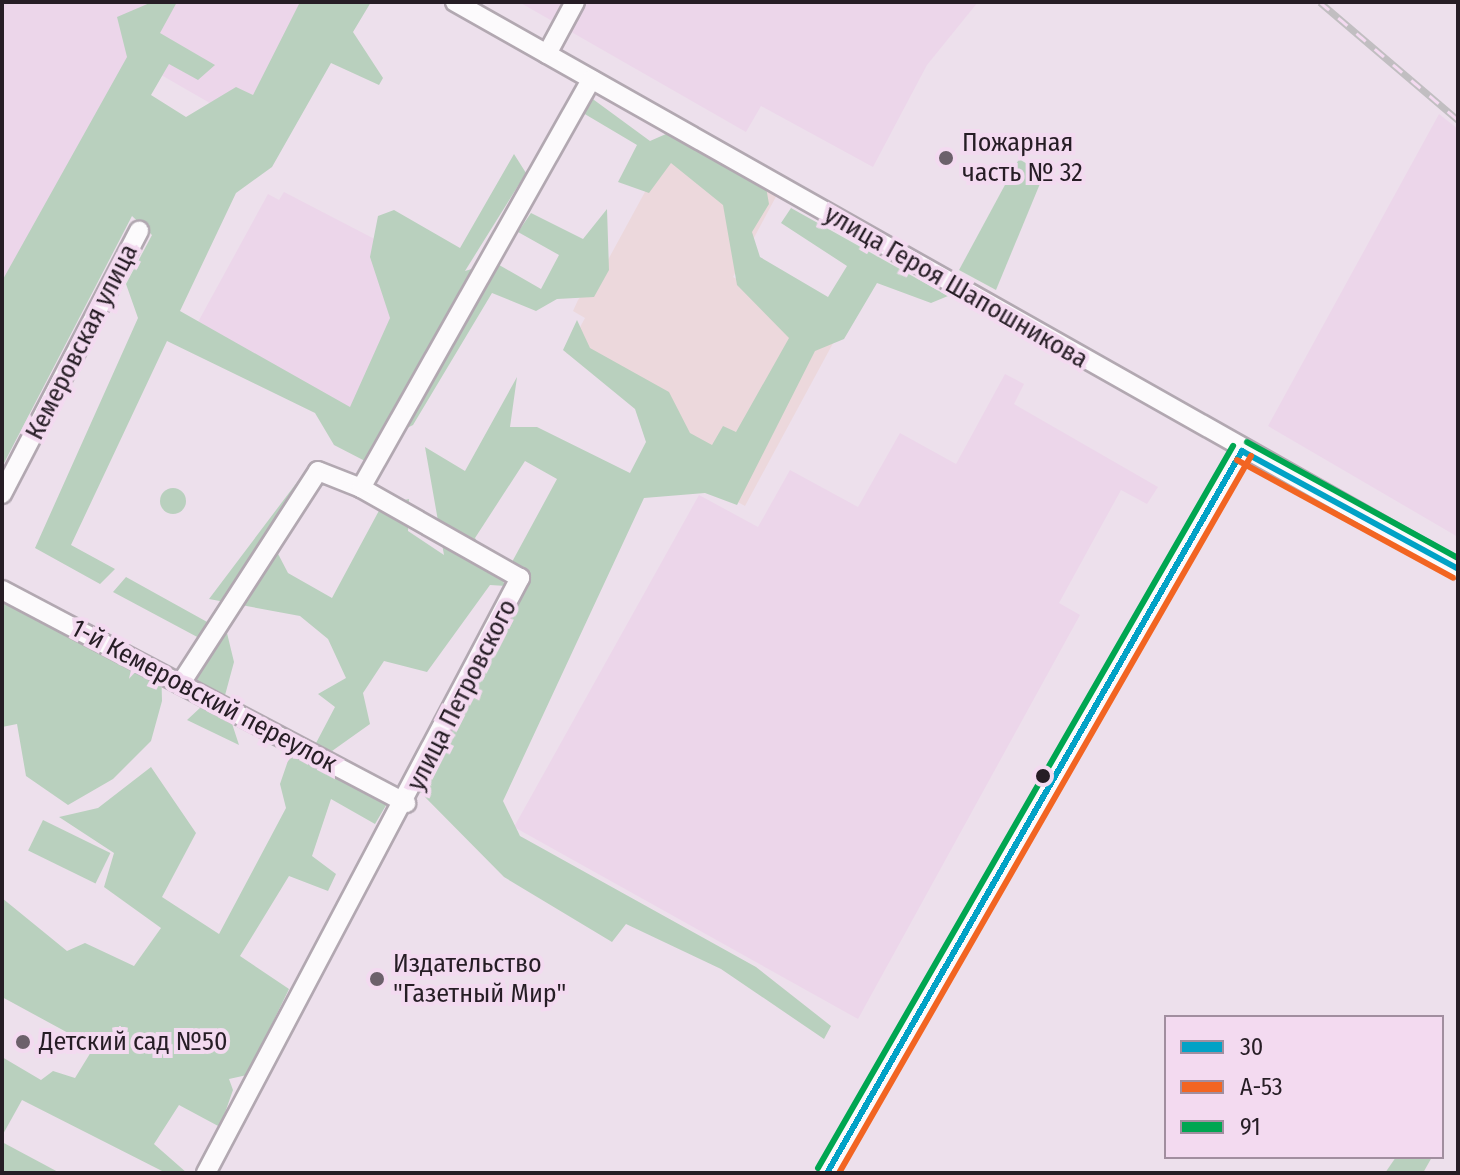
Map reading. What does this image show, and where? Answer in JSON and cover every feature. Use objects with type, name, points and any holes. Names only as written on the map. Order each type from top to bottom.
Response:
[{"type":"street","name":"улица Героя Шапошникова","points":[[455,2],[1242,451],[1458,569]]},
{"type":"street","points":[[547,54],[575,2]]},
{"type":"street","points":[[181,683],[318,471],[361,488],[591,79]]},
{"type":"street","name":"Кемеровская улица","points":[[2,494],[139,231]]},
{"type":"street","points":[[827,1173],[1242,451]]},
{"type":"street","name":"улица Петровского","points":[[206,1173],[406,803],[520,578],[361,488]]},
{"type":"street","name":"1-й Кемеровский переулок","points":[[2,590],[406,803]]},
{"type":"shaded area","points":[[2,2],[323,2],[257,130],[149,68],[2,345]]},
{"type":"shaded area","points":[[519,2],[978,2],[927,65],[873,167],[761,106],[746,132]]},
{"type":"shaded area","points":[[1439,114],[1458,129],[1458,537],[1268,426]]},
{"type":"shaded area","points":[[676,135],[779,191],[733,277],[838,334],[745,506],[673,466],[656,401],[566,353],[585,318],[573,311],[578,300],[603,269]]},
{"type":"shaded area","points":[[284,192],[415,260],[352,418],[198,322],[268,194],[279,200]]},
{"type":"shaded area","points":[[1005,374],[1024,384],[1014,404],[1158,487],[1147,504],[1121,490],[1059,603],[1080,615],[858,1019],[514,827],[699,495],[758,527],[790,470],[858,507],[900,433],[956,464]]},
{"type":"green space","points":[[152,2],[177,2],[160,33],[215,65],[198,80],[169,64],[151,95],[186,117],[236,87],[253,95],[300,2],[371,2],[353,32],[383,78],[379,85],[331,63],[272,167],[236,193],[180,311],[350,407],[390,318],[370,257],[378,216],[394,210],[460,248],[514,154],[526,173],[465,271],[494,262],[541,289],[559,255],[518,232],[531,213],[583,239],[607,209],[609,270],[594,297],[557,299],[536,311],[492,293],[413,425],[377,443],[365,461],[334,445],[315,413],[167,341],[71,545],[115,569],[100,584],[35,548],[138,318],[126,284],[152,235],[132,216],[2,467],[2,281],[127,57],[117,17]]},
{"type":"green space","points":[[590,97],[650,141],[666,134],[766,187],[769,204],[752,232],[760,257],[828,297],[847,266],[781,223],[791,208],[948,296],[931,303],[877,283],[844,339],[815,351],[737,505],[705,493],[644,498],[503,801],[520,836],[756,967],[831,1026],[824,1039],[721,969],[626,924],[612,942],[504,877],[419,791],[524,583],[512,562],[557,479],[525,461],[475,538],[506,586],[490,585],[427,672],[384,661],[363,693],[370,724],[332,751],[315,745],[335,707],[318,694],[346,678],[328,639],[300,616],[209,599],[304,473],[328,468],[333,482],[322,486],[275,548],[288,573],[332,598],[382,505],[409,499],[408,531],[444,555],[425,447],[465,471],[517,377],[510,427],[537,427],[630,473],[646,442],[635,409],[563,350],[577,320],[590,348],[669,392],[690,433],[712,445],[723,426],[736,432],[789,338],[737,285],[723,205],[671,163],[649,193],[618,182],[637,145],[578,110]]},
{"type":"green space","points":[[1019,159],[1044,174],[996,290],[959,270]]},
{"type":"green space","points":[[173,488],[182,492],[186,501],[182,510],[173,514],[164,510],[160,501],[164,492]]},
{"type":"green space","points":[[126,577],[227,633],[234,662],[224,699],[239,745],[187,720],[201,707],[187,669],[201,639],[113,592]]},
{"type":"green space","points":[[2,591],[161,665],[162,701],[151,741],[113,779],[68,805],[26,776],[17,724],[2,727]]},
{"type":"green space","points":[[292,749],[388,802],[375,824],[331,799],[312,856],[336,874],[328,891],[289,876],[240,956],[289,989],[247,1075],[229,1079],[233,1090],[220,1127],[179,1105],[154,1144],[187,1173],[166,1173],[22,1100],[2,1136],[2,1057],[41,1080],[53,1071],[75,1078],[94,1047],[2,997],[2,898],[67,951],[85,943],[134,966],[161,928],[104,887],[114,853],[59,817],[98,808],[151,767],[196,833],[162,897],[219,934],[286,808],[280,784]]},
{"type":"green space","points":[[43,820],[110,853],[96,883],[28,851]]},
{"type":"green space","points":[[2,1142],[60,1173],[2,1173]]},
{"type":"green space","points":[[1395,1159],[1431,1159],[1423,1173],[1385,1173]]},
{"type":"railway","points":[[1320,2],[1458,120]]},
{"type":"transit line","name":"91","points":[[1247,442],[1458,558]]},
{"type":"transit line","name":"91","points":[[818,1168],[1233,446]]},
{"type":"transit line","name":"30","points":[[1242,451],[1458,569]]},
{"type":"transit line","name":"30","points":[[827,1173],[1242,451]]},
{"type":"transit line","name":"А-53","points":[[839,1173],[1251,456]]},
{"type":"transit line","name":"А-53","points":[[1237,460],[1453,578]]},
{"type":"place","name":"Пожарная часть № 32","points":[[946,158]]},
{"type":"place","name":"Издательство \"Газетный Мир\"","points":[[377,979]]},
{"type":"place","name":"Детский сад №50","points":[[23,1042]]}]
